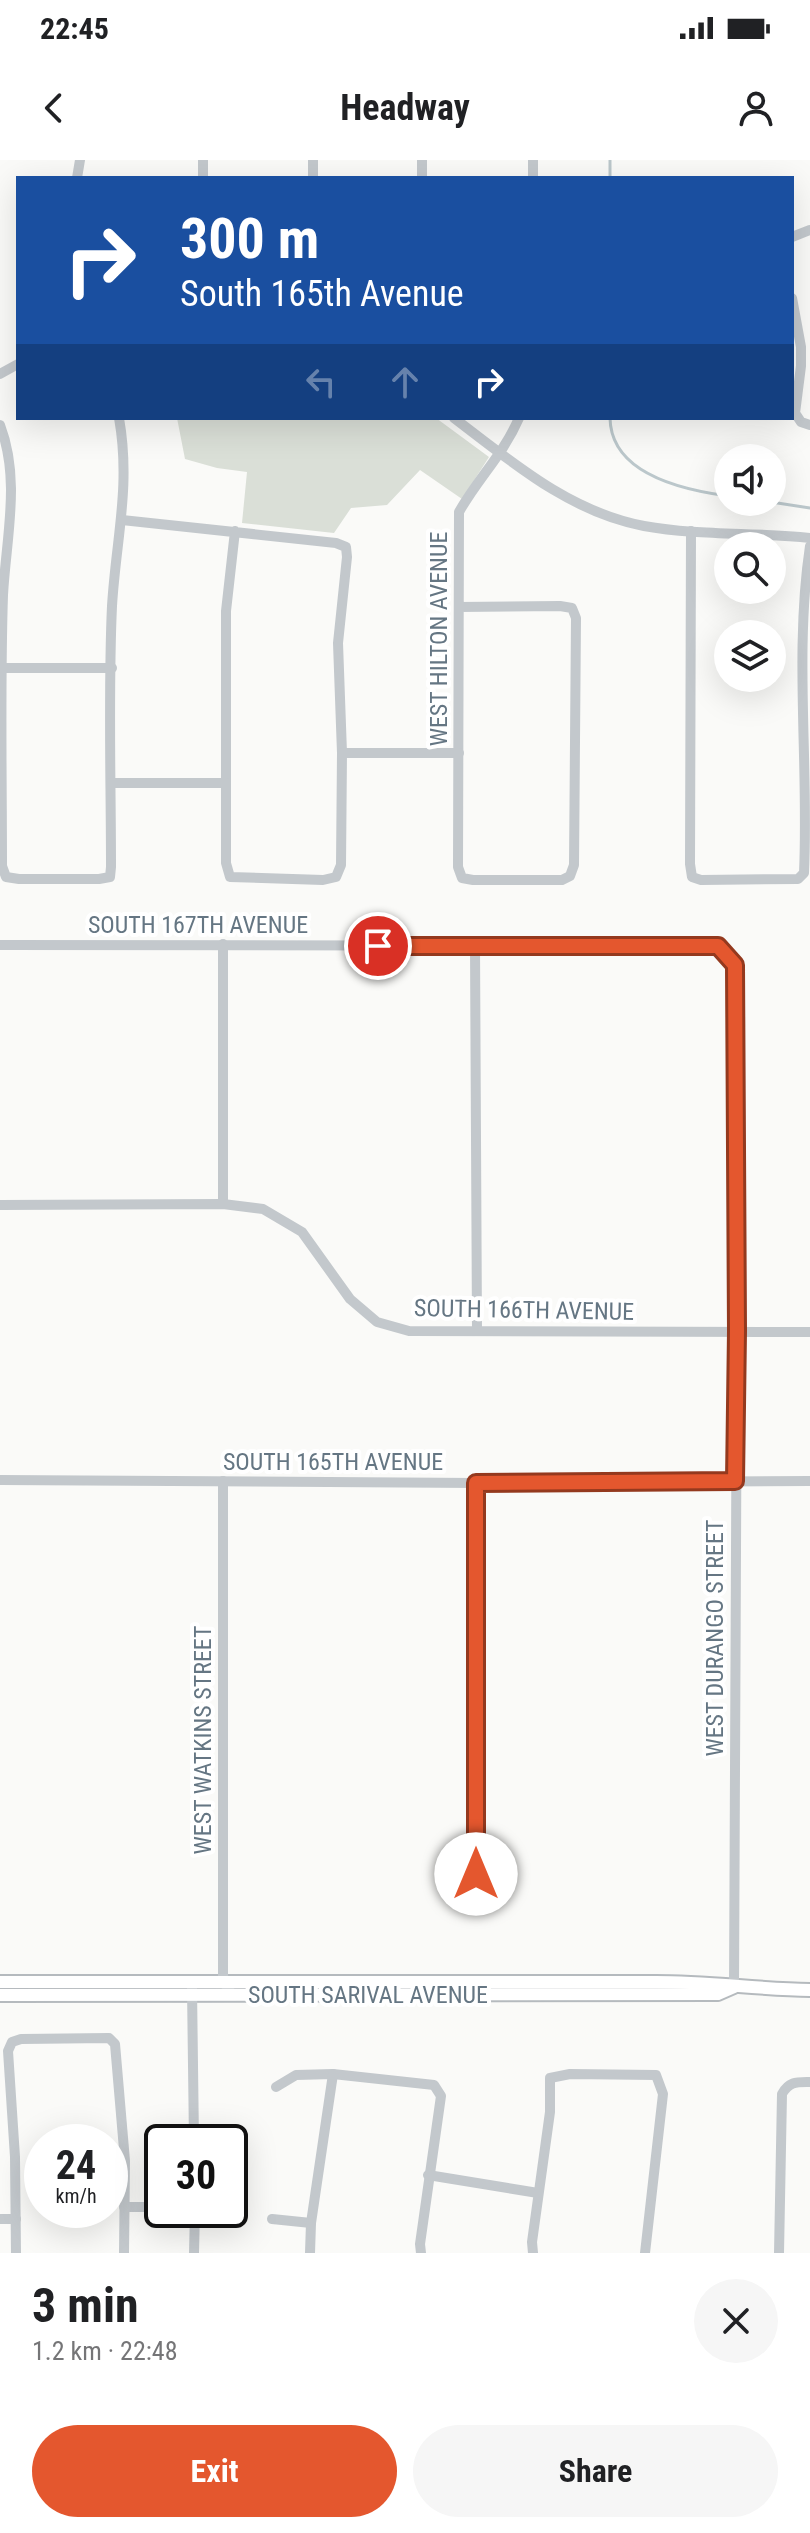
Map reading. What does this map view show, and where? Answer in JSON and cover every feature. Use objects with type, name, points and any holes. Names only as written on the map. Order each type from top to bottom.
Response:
[{"type":"main road","name":"SOUTH SARIVAL AVENUE","points":[[0,1982],[656,1982],[810,1990]]},
{"type":"main road","name":"SOUTH SARIVAL AVENUE","points":[[0,1995],[718,1994],[734,1987]]},
{"type":"street","points":[[794,309],[801,347],[794,408],[796,418],[810,425]]},
{"type":"street","points":[[0,425],[13,493],[5,526],[2,866],[6,877],[99,879],[110,877],[112,604],[125,463],[119,420]]},
{"type":"street","points":[[457,420],[560,496],[601,514],[646,527],[810,538]]},
{"type":"street","name":"WEST HILTON AVENUE","points":[[459,607],[572,608],[576,618],[574,865],[570,876],[562,880],[462,878],[458,867],[459,512],[501,454],[518,420]]},
{"type":"street","points":[[122,520],[235,531],[336,543],[346,547],[338,643],[342,753],[341,865],[336,877],[323,880],[230,877],[226,863],[226,611],[235,531]]},
{"type":"street","points":[[691,531],[690,864],[692,877],[701,880],[798,879],[804,873],[806,576],[810,546]]},
{"type":"street","points":[[2,668],[112,668]]},
{"type":"street","points":[[342,753],[459,753]]},
{"type":"street","points":[[111,783],[226,783]]},
{"type":"street","points":[[223,944],[223,1204]]},
{"type":"street","name":"SOUTH 167TH AVENUE","points":[[0,945],[718,946],[728,955]]},
{"type":"street","points":[[475,946],[477,1331]]},
{"type":"street","name":"WEST DURANGO STREET","points":[[728,955],[735,965],[734,1987]]},
{"type":"street","name":"SOUTH 166TH AVENUE","points":[[0,1205],[223,1204],[263,1209],[302,1232],[350,1299],[377,1322],[409,1331],[810,1332]]},
{"type":"street","name":"SOUTH 165TH AVENUE","points":[[0,1480],[476,1483],[810,1481]]},
{"type":"street","name":"WEST WATKINS STREET","points":[[223,1481],[223,1982]]},
{"type":"street","points":[[476,1483],[476,1904]]},
{"type":"street","points":[[186,1982],[191,1985],[194,1996],[194,2124]]},
{"type":"street","points":[[223,1982],[233,1995]]},
{"type":"street","points":[[16,2253],[15,2157],[8,2051],[12,2042],[21,2039],[109,2038],[115,2044],[122,2124]]},
{"type":"street","points":[[310,2253],[311,2223],[333,2074]]},
{"type":"street","points":[[276,2087],[296,2075],[333,2074],[434,2085],[441,2096],[428,2175],[421,2253]]},
{"type":"street","points":[[533,2253],[550,2112],[550,2078],[570,2074],[656,2075],[663,2094],[645,2253]]},
{"type":"street","points":[[779,2253],[782,2094],[786,2086],[795,2082],[810,2082]]},
{"type":"street","points":[[428,2175],[538,2193]]},
{"type":"street","points":[[0,2219],[16,2219]]},
{"type":"street","points":[[272,2219],[311,2223]]},
{"type":"street","points":[[124,2228],[124,2253]]},
{"type":"street","points":[[194,2253],[195,2228]]},
{"type":"shaded area","points":[[177,420],[439,420],[489,457],[462,499],[420,470],[387,505],[351,508],[334,533],[242,523],[247,472],[185,459]]},
{"type":"waterway","points":[[610,160],[610,176]]},
{"type":"waterway","points":[[610,420],[614,437],[623,453],[636,466],[671,483],[714,493]]},
{"type":"waterway","points":[[786,504],[810,508]]},
{"type":"route","points":[[378,946],[718,946],[735,965],[735,1481],[476,1483],[476,1874]]}]
